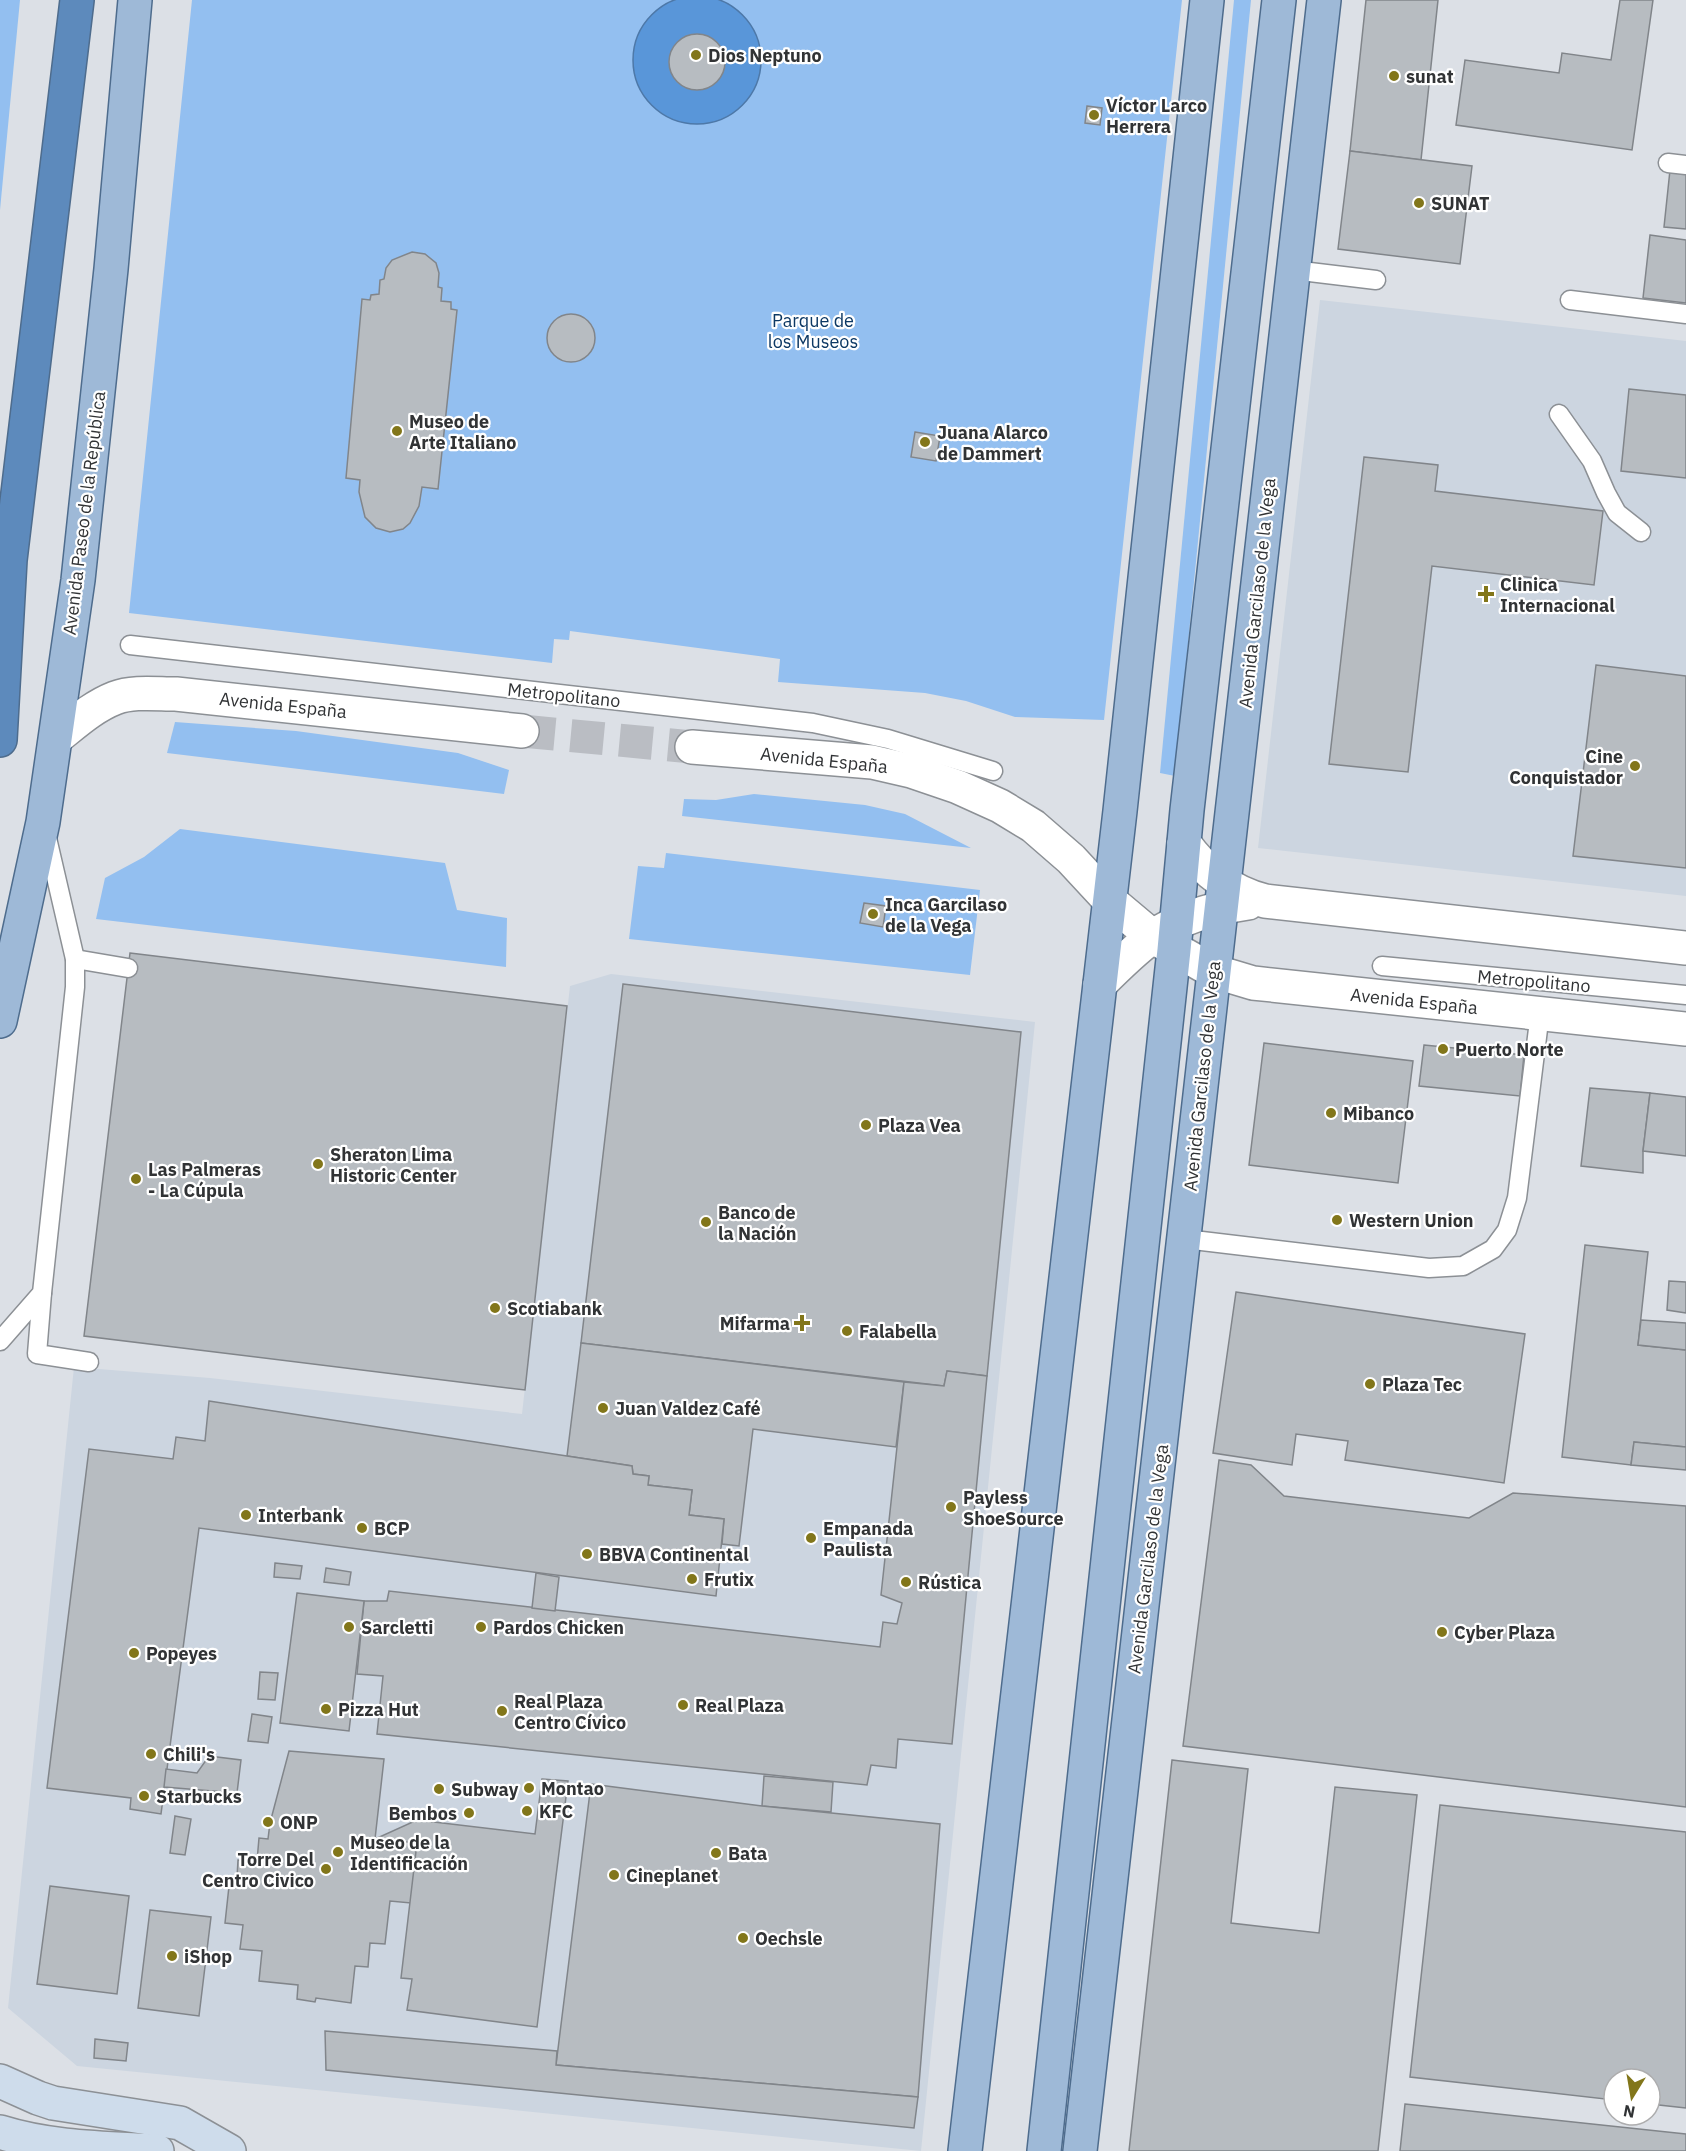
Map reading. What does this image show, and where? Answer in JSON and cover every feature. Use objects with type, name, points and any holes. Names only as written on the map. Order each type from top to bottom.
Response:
[{"type":"highway","points":[[0,740],[10,560],[77,0]]},
{"type":"main road","name":"Avenida Paseo de la República","points":[[0,1021],[43,822],[79,568],[111,269],[135,0]]},
{"type":"main road","points":[[964,2151],[1100,984],[1207,0]]},
{"type":"main road","points":[[1044,2151],[1167,937],[1184,843],[1279,0]]},
{"type":"main road","name":"Avenida Garcilaso de la Vega","points":[[1080,2151],[1185,1239],[1213,971],[1323,0]]},
{"type":"main road","points":[[1187,810],[1236,779]]},
{"type":"main road","points":[[0,2080],[53,2103],[180,2123],[229,2151]]},
{"type":"main road","points":[[0,2132],[23,2139],[80,2148],[157,2151]]},
{"type":"street","name":"Avenida España","points":[[56,738],[89,712],[115,698],[141,693],[176,694],[522,731]]},
{"type":"street","name":"Avenida España","points":[[692,747],[872,762],[911,771],[958,788],[1000,806],[1033,826],[1071,859],[1109,900],[1167,937],[1213,971],[1252,983],[1686,1029]]},
{"type":"street","points":[[1184,843],[1222,896]]},
{"type":"street","points":[[1100,984],[1121,963],[1167,937],[1222,896],[1686,948]]},
{"type":"lane","points":[[1293,270],[1376,280]]},
{"type":"lane","points":[[1570,300],[1686,314]]},
{"type":"lane","points":[[1559,414],[1592,461],[1617,513],[1641,532]]},
{"type":"lane","name":"Metropolitano","points":[[130,645],[813,723],[888,739],[993,771]]},
{"type":"lane","points":[[43,822],[75,959],[75,987],[37,1354],[89,1362]]},
{"type":"lane","points":[[75,959],[128,968]]},
{"type":"lane","name":"Metropolitano","points":[[1382,966],[1686,995]]},
{"type":"lane","points":[[1185,1239],[1429,1268],[1463,1266],[1492,1249],[1508,1230],[1517,1198],[1540,1013]]},
{"type":"lane","points":[[0,1341],[42,1293]]},
{"type":"shaded area","points":[[697,-4],[721,1],[742,15],[756,36],[761,60],[756,84],[742,105],[721,119],[697,124],[673,119],[652,105],[638,84],[633,60],[638,36],[652,15],[673,1]]},
{"type":"shaded area","name":"Clinica Internacional","points":[[1320,300],[1686,341],[1686,896],[1258,848]]},
{"type":"shaded area","name":"Real Plaza Centro Cívico","points":[[611,974],[1035,1022],[921,2151],[77,2066],[8,2008],[74,1367],[210,1378],[522,1414],[570,986]]},
{"type":"green space","points":[[0,0],[20,0],[0,210]]},
{"type":"green space","name":"Parque de los Museos","points":[[192,0],[1182,0],[1104,720],[1015,717],[966,701],[925,693],[778,682],[780,659],[570,631],[569,640],[554,639],[552,663],[129,613]]},
{"type":"green space","points":[[1234,0],[1251,0],[1175,776],[1160,773]]},
{"type":"green space","points":[[175,722],[296,731],[458,753],[509,770],[504,794],[167,753]]},
{"type":"green space","points":[[754,794],[865,805],[905,814],[971,848],[682,816],[684,799],[716,800]]},
{"type":"green space","points":[[180,829],[445,863],[457,910],[507,918],[506,967],[96,919],[105,878],[144,857]]},
{"type":"green space","points":[[666,853],[980,890],[970,975],[629,939],[638,866],[664,868]]},
{"type":"building","name":"sunat","points":[[1366,0],[1438,0],[1421,160],[1350,151]]},
{"type":"building","points":[[1620,0],[1653,0],[1632,150],[1456,125],[1465,60],[1559,73],[1562,53],[1611,60]]},
{"type":"building","points":[[697,34],[708,36],[717,42],[723,51],[725,62],[723,73],[717,82],[708,88],[697,90],[686,88],[677,82],[671,73],[669,62],[671,51],[677,42],[686,36]]},
{"type":"building","points":[[1087,106],[1102,108],[1100,125],[1085,123]]},
{"type":"building","name":"SUNAT","points":[[1350,151],[1472,166],[1460,264],[1338,249]]},
{"type":"building","points":[[1670,170],[1686,172],[1686,229],[1664,227]]},
{"type":"building","points":[[1650,235],[1686,240],[1686,303],[1643,298]]},
{"type":"building","name":"Museo de Arte Italiano","points":[[412,252],[425,254],[436,263],[439,273],[438,287],[442,288],[441,301],[451,302],[451,309],[457,310],[438,489],[422,487],[419,506],[410,523],[403,529],[390,532],[376,528],[365,517],[359,492],[360,480],[346,478],[362,299],[370,300],[371,295],[379,294],[380,280],[384,279],[386,268],[392,260]]},
{"type":"building","points":[[571,314],[588,321],[595,338],[588,355],[571,362],[554,355],[547,338],[554,321]]},
{"type":"building","points":[[1629,389],[1686,395],[1686,478],[1621,471]]},
{"type":"building","points":[[915,432],[940,436],[936,461],[911,457]]},
{"type":"building","name":"Clinica Internacional","points":[[1364,457],[1438,465],[1435,491],[1603,511],[1594,585],[1432,566],[1408,772],[1329,764]]},
{"type":"building","name":"Cine Conquistador","points":[[1596,665],[1686,676],[1686,868],[1573,856]]},
{"type":"building","points":[[864,903],[886,906],[883,927],[860,923]]},
{"type":"building","points":[[130,953],[567,1006],[525,1390],[84,1336]]},
{"type":"building","points":[[623,984],[1021,1032],[987,1376],[947,1371],[944,1386],[581,1343]]},
{"type":"building","name":"Mibanco","points":[[1264,1043],[1413,1061],[1398,1183],[1249,1165]]},
{"type":"building","points":[[1424,1045],[1524,1055],[1520,1096],[1419,1086]]},
{"type":"building","points":[[1590,1088],[1650,1093],[1643,1151],[1643,1173],[1581,1166]]},
{"type":"building","points":[[1650,1093],[1686,1097],[1686,1156],[1643,1151]]},
{"type":"building","points":[[1585,1245],[1648,1252],[1638,1345],[1686,1350],[1686,1447],[1634,1442],[1631,1465],[1562,1457]]},
{"type":"building","points":[[1669,1281],[1686,1282],[1686,1313],[1667,1310]]},
{"type":"building","name":"Plaza Tec","points":[[1236,1292],[1525,1334],[1504,1483],[1345,1460],[1348,1441],[1296,1434],[1292,1465],[1213,1453]]},
{"type":"building","points":[[1641,1320],[1686,1323],[1686,1350],[1638,1345]]},
{"type":"building","points":[[581,1343],[904,1382],[896,1447],[753,1429],[739,1546],[722,1544],[724,1519],[689,1515],[692,1490],[648,1485],[649,1476],[633,1474],[632,1466],[567,1456]]},
{"type":"building","points":[[947,1371],[987,1376],[952,1744],[898,1739],[896,1768],[871,1765],[867,1785],[377,1734],[383,1676],[357,1674],[364,1601],[387,1601],[389,1591],[880,1647],[883,1622],[897,1624],[902,1603],[881,1595],[904,1382],[944,1386]]},
{"type":"building","points":[[209,1401],[632,1466],[633,1474],[649,1476],[648,1485],[692,1490],[689,1515],[724,1519],[716,1596],[199,1528],[161,1814],[130,1809],[131,1798],[47,1788],[89,1449],[173,1459],[176,1437],[205,1441]]},
{"type":"building","points":[[1634,1442],[1686,1447],[1686,1470],[1631,1465]]},
{"type":"building","name":"Cyber Plaza","points":[[1219,1460],[1251,1465],[1284,1496],[1469,1518],[1513,1493],[1686,1506],[1686,1807],[1183,1746]]},
{"type":"building","points":[[275,1563],[302,1566],[300,1579],[274,1577]]},
{"type":"building","points":[[326,1568],[351,1572],[349,1585],[324,1582]]},
{"type":"building","points":[[536,1573],[559,1577],[555,1611],[532,1608]]},
{"type":"building","points":[[297,1593],[364,1601],[349,1731],[280,1723]]},
{"type":"building","points":[[260,1672],[278,1673],[275,1700],[258,1699]]},
{"type":"building","points":[[252,1714],[272,1717],[268,1743],[248,1741]]},
{"type":"building","name":"Torre Del Centro Civico","points":[[289,1751],[384,1759],[375,1839],[417,1843],[411,1903],[390,1901],[385,1944],[370,1943],[368,1967],[355,1966],[351,2003],[316,1998],[315,2002],[297,1999],[298,1985],[259,1981],[262,1951],[240,1949],[243,1925],[225,1923],[230,1877],[237,1878],[238,1860],[257,1861],[259,1838],[268,1839]]},
{"type":"building","points":[[209,1756],[241,1760],[237,1793],[164,1787],[166,1769],[197,1773]]},
{"type":"building","points":[[1172,1760],[1248,1769],[1231,1923],[1319,1933],[1335,1787],[1417,1795],[1378,2151],[1129,2151]]},
{"type":"building","points":[[764,1776],[833,1782],[831,1812],[762,1806]]},
{"type":"building","points":[[542,1779],[568,1781],[537,2027],[407,2010],[412,1979],[401,1978],[417,1843],[375,1839],[417,1820],[535,1834]]},
{"type":"building","points":[[591,1784],[762,1806],[940,1824],[918,2097],[556,2065]]},
{"type":"building","points":[[1440,1805],[1686,1832],[1686,2108],[1662,2105],[1662,2067],[1602,2067],[1602,2099],[1410,2077]]},
{"type":"building","points":[[175,1816],[191,1819],[185,1855],[170,1853]]},
{"type":"building","points":[[50,1886],[129,1896],[117,1994],[37,1984]]},
{"type":"building","points":[[150,1910],[211,1917],[199,2016],[138,2008]]},
{"type":"building","points":[[325,2031],[557,2051],[556,2065],[918,2097],[914,2128],[326,2070]]},
{"type":"building","points":[[95,2039],[128,2043],[126,2061],[94,2058]]},
{"type":"building","points":[[1405,2104],[1602,2125],[1602,2127],[1686,2134],[1686,2151],[1400,2151]]},
{"type":"tunnel","points":[[522,731],[692,747]]},
{"type":"place","name":"Dios Neptuno","points":[[696,55]]},
{"type":"place","name":"sunat","points":[[1394,76]]},
{"type":"place","name":"Víctor Larco Herrera","points":[[1094,115]]},
{"type":"place","name":"SUNAT","points":[[1419,203]]},
{"type":"place","name":"Museo de Arte Italiano","points":[[397,431]]},
{"type":"place","name":"Juana Alarco de Dammert","points":[[925,442]]},
{"type":"place","name":"Clinica Internacional","points":[[1486,594]]},
{"type":"place","name":"Cine Conquistador","points":[[1635,766]]},
{"type":"place","name":"Inca Garcilaso de la Vega","points":[[873,914]]},
{"type":"place","name":"Puerto Norte","points":[[1443,1049]]},
{"type":"place","name":"Mibanco","points":[[1331,1113]]},
{"type":"place","name":"Plaza Vea","points":[[866,1125]]},
{"type":"place","name":"Sheraton Lima Historic Center","points":[[318,1164]]},
{"type":"place","name":"Las Palmeras - La Cúpula","points":[[136,1179]]},
{"type":"place","name":"Western Union","points":[[1337,1220]]},
{"type":"place","name":"Banco de la Nación","points":[[706,1222]]},
{"type":"place","name":"Scotiabank","points":[[495,1308]]},
{"type":"place","name":"Mifarma","points":[[802,1323]]},
{"type":"place","name":"Falabella","points":[[847,1331]]},
{"type":"place","name":"Plaza Tec","points":[[1370,1384]]},
{"type":"place","name":"Juan Valdez Café","points":[[603,1408]]},
{"type":"place","name":"Payless ShoeSource","points":[[951,1507]]},
{"type":"place","name":"Interbank","points":[[246,1515]]},
{"type":"place","name":"BCP","points":[[362,1528]]},
{"type":"place","name":"Empanada Paulista","points":[[811,1538]]},
{"type":"place","name":"BBVA Continental","points":[[587,1554]]},
{"type":"place","name":"Frutix","points":[[692,1579]]},
{"type":"place","name":"Rústica","points":[[906,1582]]},
{"type":"place","name":"Sarcletti","points":[[349,1627]]},
{"type":"place","name":"Pardos Chicken","points":[[481,1627]]},
{"type":"place","name":"Cyber Plaza","points":[[1442,1632]]},
{"type":"place","name":"Popeyes","points":[[134,1653]]},
{"type":"place","name":"Real Plaza","points":[[683,1705]]},
{"type":"place","name":"Pizza Hut","points":[[326,1709]]},
{"type":"place","name":"Real Plaza Centro Cívico","points":[[502,1711]]},
{"type":"place","name":"Chili's","points":[[151,1754]]},
{"type":"place","name":"Montao","points":[[529,1788]]},
{"type":"place","name":"Subway","points":[[439,1789]]},
{"type":"place","name":"Starbucks","points":[[144,1796]]},
{"type":"place","name":"KFC","points":[[527,1811]]},
{"type":"place","name":"Bembos","points":[[469,1813]]},
{"type":"place","name":"ONP","points":[[268,1822]]},
{"type":"place","name":"Museo de la Identificación","points":[[338,1852]]},
{"type":"place","name":"Bata","points":[[716,1853]]},
{"type":"place","name":"Torre Del Centro Civico","points":[[326,1869]]},
{"type":"place","name":"Cineplanet","points":[[614,1875]]},
{"type":"place","name":"Oechsle","points":[[743,1938]]},
{"type":"place","name":"iShop","points":[[172,1956]]}]
